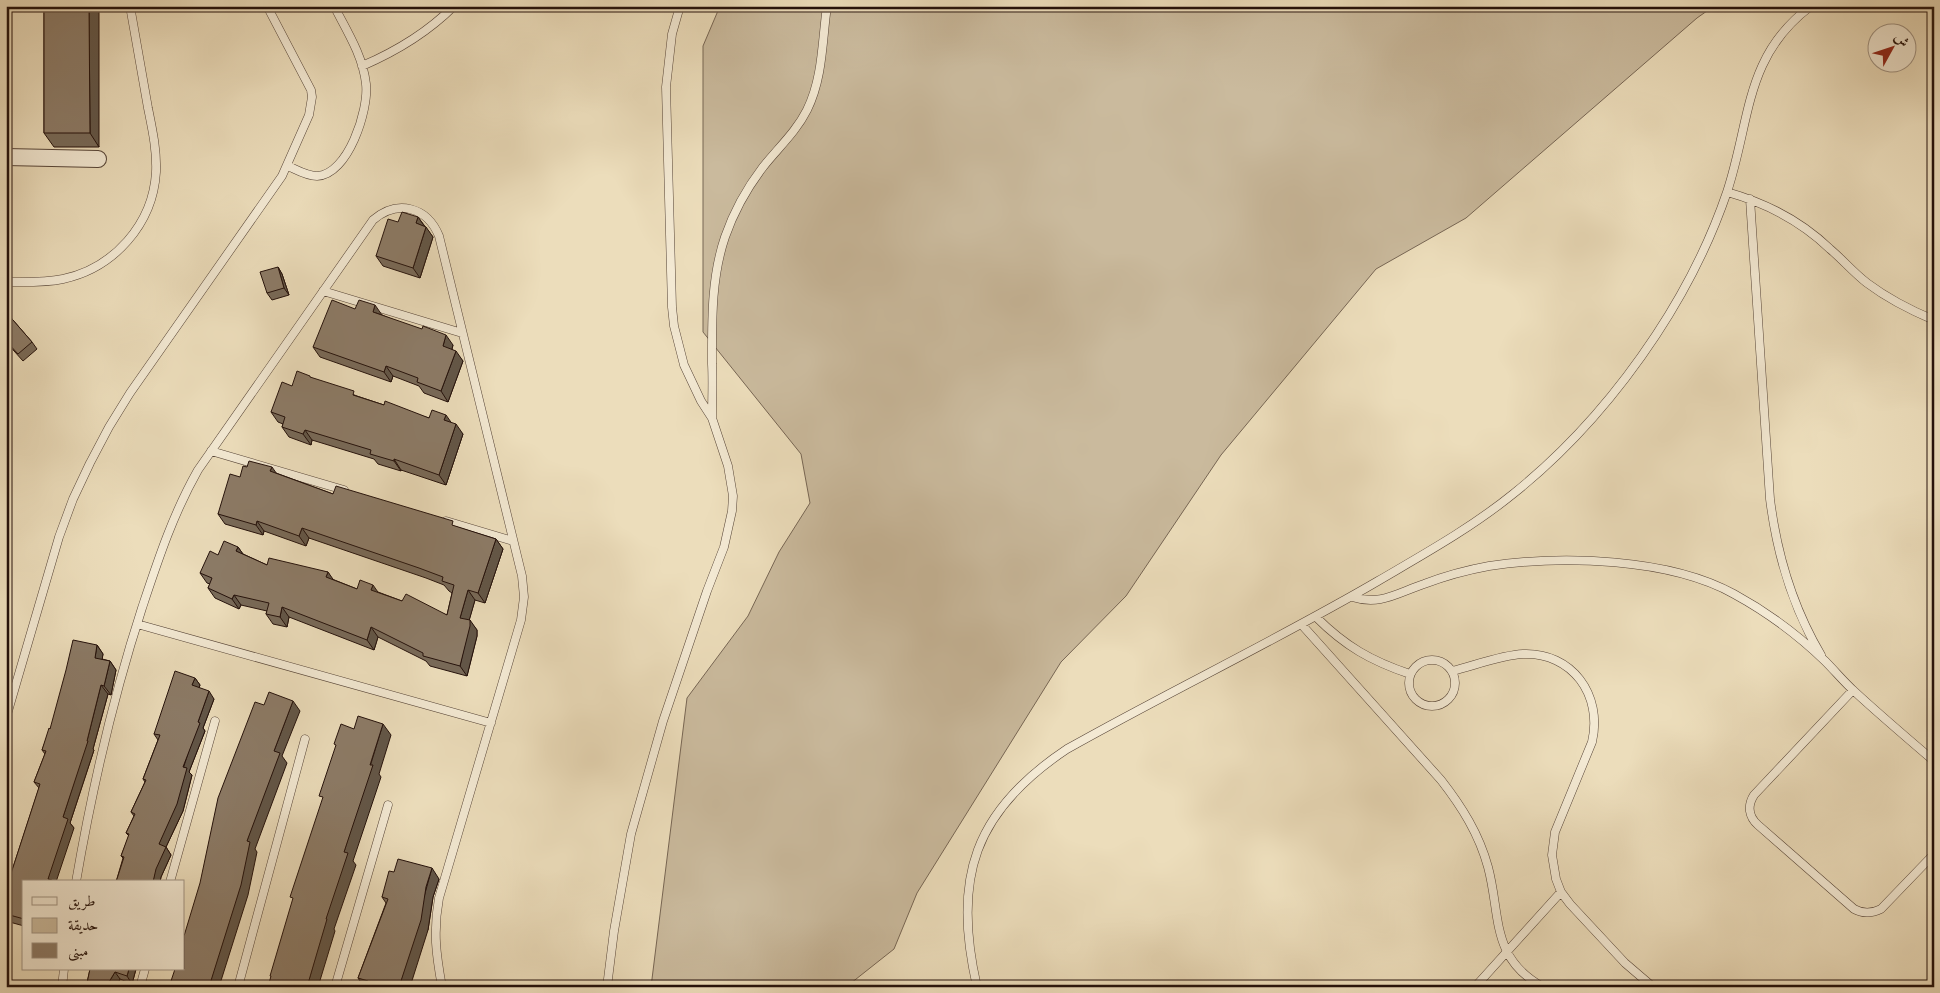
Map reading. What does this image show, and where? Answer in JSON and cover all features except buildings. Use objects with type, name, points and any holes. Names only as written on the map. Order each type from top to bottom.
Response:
[{"type":"street","points":[[6,157],[98,159]]},
{"type":"lane","points":[[6,282],[49,281],[77,275],[90,269],[115,254],[126,244],[144,218],[154,188],[156,154],[130,6]]},
{"type":"lane","points":[[6,718],[59,537],[73,499],[108,427],[275,187],[288,166],[309,114],[312,97],[311,90],[267,6]]},
{"type":"lane","points":[[288,166],[309,175],[317,176],[332,170],[351,145],[363,117],[366,85],[362,66],[334,6]]},
{"type":"lane","points":[[362,66],[404,46],[429,28],[454,6]]},
{"type":"lane","points":[[607,987],[621,882],[631,834],[646,777],[684,656],[730,529],[732,511],[731,481],[728,466],[712,418],[701,401],[684,365],[674,326],[666,87],[671,43],[680,6]]},
{"type":"lane","points":[[712,418],[714,290],[718,263],[725,237],[735,212],[748,188],[800,124],[813,98],[820,70],[827,6]]},
{"type":"lane","points":[[977,987],[970,948],[968,886],[971,868],[984,835],[1000,809],[1017,788],[1032,774],[1067,749],[1302,625],[1455,536],[1506,499],[1546,465],[1577,434],[1632,368],[1674,306],[1698,262],[1727,192],[1756,76],[1771,47],[1781,34],[1812,6]]},
{"type":"lane","points":[[1727,192],[1750,198],[1794,220],[1814,234],[1848,268],[1868,284],[1896,302],[1934,320]]},
{"type":"lane","points":[[1750,198],[1770,499],[1774,528],[1787,584],[1810,636],[1825,661]]},
{"type":"lane","points":[[76,880],[108,726],[137,624],[171,523],[187,489],[373,220],[388,210],[398,208],[416,210],[430,221],[439,236],[524,587],[523,608],[439,898],[436,918],[436,959],[442,987]]},
{"type":"lane","points":[[323,291],[462,333]]},
{"type":"lane","points":[[212,451],[353,493]]},
{"type":"lane","points":[[438,519],[513,541]]},
{"type":"lane","points":[[1352,597],[1362,600],[1384,599],[1454,574],[1520,562],[1570,561],[1638,566],[1686,576],[1732,593],[1776,621],[1825,661],[1853,690],[1934,761]]},
{"type":"lane","points":[[1316,617],[1349,646],[1382,664],[1410,674]]},
{"type":"lane","points":[[137,624],[491,723]]},
{"type":"lane","points":[[1302,625],[1441,780],[1456,800],[1476,836],[1488,867],[1497,923],[1507,952],[1525,974],[1543,987]]},
{"type":"lane","points":[[1452,671],[1509,656],[1533,654],[1550,658],[1566,666],[1583,683],[1589,694],[1595,718],[1595,730],[1592,742],[1555,832],[1553,867],[1561,892],[1570,904],[1597,934],[1653,987]]},
{"type":"lane","points":[[1427,660],[1441,662],[1452,671],[1454,686],[1452,694],[1441,704],[1426,705],[1413,696],[1410,689],[1410,674],[1420,663],[1427,660]]},
{"type":"lane","points":[[1853,690],[1754,796],[1750,806],[1751,817],[1854,908],[1865,913],[1880,909],[1934,854]]},
{"type":"lane","points":[[171,880],[215,721]]},
{"type":"lane","points":[[238,987],[305,739]]},
{"type":"lane","points":[[335,987],[388,804]]},
{"type":"lane","points":[[1475,987],[1561,892]]},
{"type":"lane","points":[[62,987],[64,970]]},
{"type":"lane","points":[[140,987],[145,970]]},
{"type":"green space","points":[[720,6],[1714,6],[1697,18],[1466,218],[1376,269],[1221,455],[1126,596],[1061,662],[917,893],[894,949],[846,987],[651,987],[687,698],[748,616],[779,552],[810,503],[801,454],[703,332],[703,46]]}]
